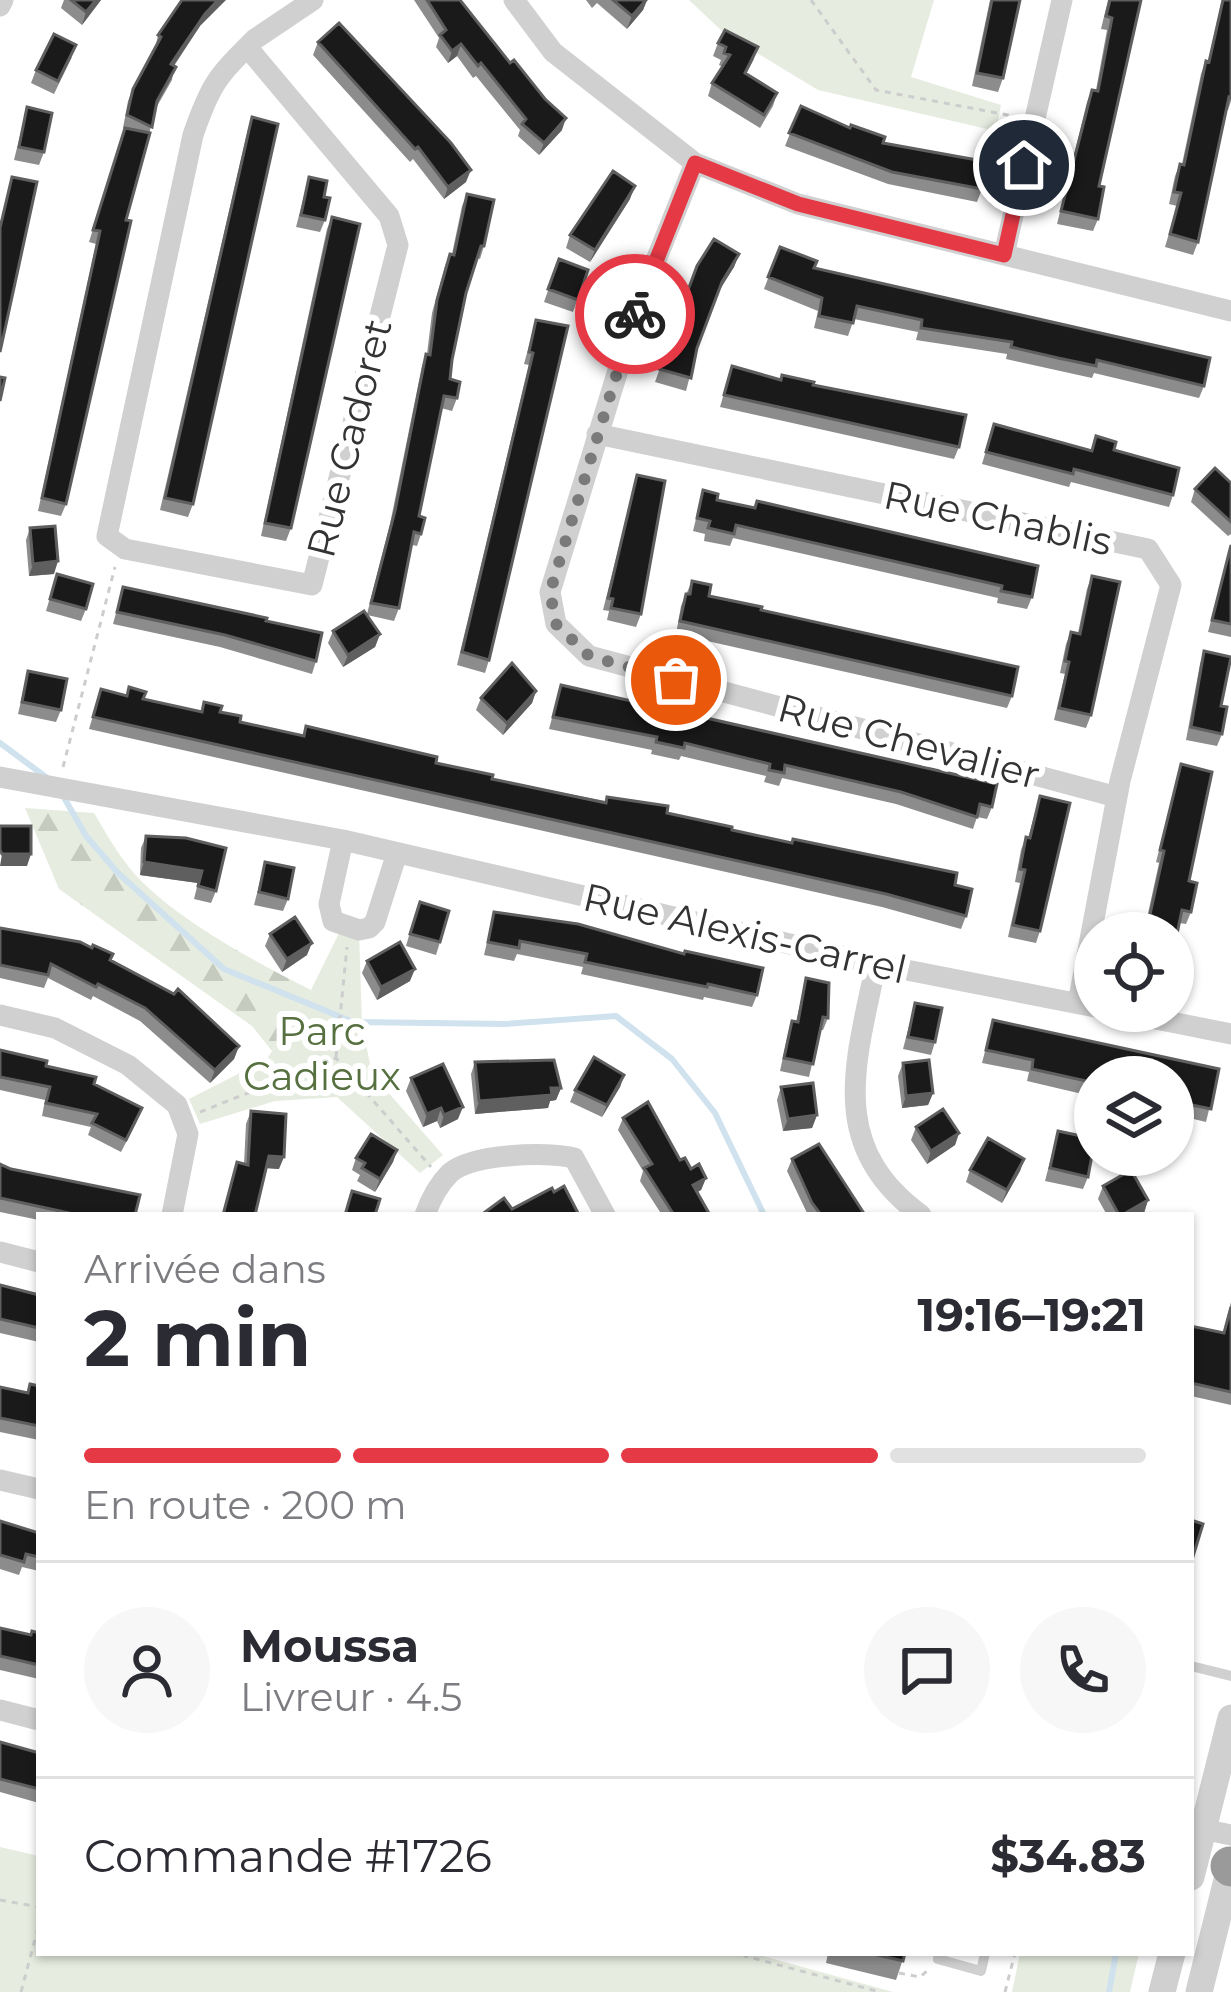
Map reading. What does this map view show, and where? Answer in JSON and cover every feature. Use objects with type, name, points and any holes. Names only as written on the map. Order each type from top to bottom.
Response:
[{"type":"street","points":[[120,546],[107,536],[193,134],[211,83],[248,47],[314,0]]},
{"type":"street","points":[[514,0],[553,52],[695,163],[798,204],[1231,311]]},
{"type":"street","points":[[1004,255],[1062,0]]},
{"type":"street","name":"Rue Cadoret","points":[[120,546],[312,586],[398,244],[389,216],[248,47]]},
{"type":"street","name":"Rue Chevalier","points":[[695,163],[638,305],[550,592],[556,624],[589,656],[1117,797]]},
{"type":"street","name":"Rue Chablis","points":[[598,434],[1148,549],[1172,584],[1117,797],[1100,912]]},
{"type":"street","name":"Rue Alexis-Carrel","points":[[0,777],[343,840],[876,964],[1074,1003]]},
{"type":"street","points":[[343,840],[329,904],[333,921],[349,928],[359,930],[375,922],[397,853]]},
{"type":"street","points":[[876,964],[855,1063],[856,1120],[871,1166],[891,1192],[917,1212]]},
{"type":"street","points":[[0,1016],[55,1028],[128,1065],[177,1105],[188,1134],[173,1212]]},
{"type":"street","points":[[1194,1027],[1231,1034]]},
{"type":"street","points":[[427,1212],[451,1172],[473,1162],[554,1153],[574,1158],[603,1212]]},
{"type":"street","points":[[0,1252],[36,1261]]},
{"type":"street","points":[[0,1480],[36,1488]]},
{"type":"street","points":[[0,1710],[36,1719]]},
{"type":"street","points":[[1199,1992],[1211,1853],[1231,1718]]},
{"type":"street","points":[[1162,1992],[1171,1956]]},
{"type":"lane","points":[[1194,1667],[1231,1676]]},
{"type":"lane","points":[[938,1956],[981,1971],[984,1956]]},
{"type":"path","points":[[812,0],[876,90],[1034,120]]},
{"type":"path","points":[[58,787],[120,546]]},
{"type":"path","points":[[349,928],[336,1058],[444,1181]]},
{"type":"path","points":[[183,1119],[336,1058]]},
{"type":"path","points":[[0,1900],[36,1906]]},
{"type":"path","points":[[21,1992],[36,1935]]},
{"type":"path","points":[[745,1956],[880,1992]]},
{"type":"path","points":[[1006,1992],[1014,1956]]},
{"type":"path","points":[[898,1973],[920,1978]]},
{"type":"green space","points":[[689,0],[934,0],[911,77],[1001,105],[996,131],[818,90],[724,33]]},
{"type":"green space","points":[[25,808],[94,813],[129,867],[161,899],[223,942],[311,990],[272,1051],[252,1026],[59,889]]},
{"type":"green space","name":"Parc Cadieux","points":[[359,930],[362,1024],[372,1074],[443,1155],[420,1173],[337,1097],[275,1101],[200,1124],[189,1099],[267,1059],[311,990],[340,931]]},
{"type":"green space","points":[[0,1847],[36,1855],[36,1956],[763,1956],[893,1992],[0,1992]]},
{"type":"green space","points":[[1019,1956],[1138,1956],[1130,1992],[1012,1992]]},
{"type":"building","points":[[71,0],[96,0],[86,12]]},
{"type":"building","points":[[182,0],[218,0],[171,64],[176,67],[157,101],[152,127],[127,115],[133,89],[158,35]]},
{"type":"building","points":[[427,0],[460,0],[510,63],[514,60],[566,118],[544,143],[522,124],[526,119],[481,63],[478,66],[461,44],[452,51],[440,35],[446,30]]},
{"type":"building","points":[[613,0],[646,0],[632,16]]},
{"type":"building","points":[[992,0],[1020,0],[1003,78],[977,73]]},
{"type":"building","points":[[1110,0],[1141,0],[1099,186],[1104,187],[1098,219],[1061,211],[1092,90],[1098,91],[1112,18],[1106,16]]},
{"type":"building","points":[[1223,0],[1231,0],[1231,98],[1198,242],[1170,234],[1181,193],[1174,192]]},
{"type":"building","points":[[339,23],[471,170],[448,187],[418,147],[318,42]]},
{"type":"building","points":[[725,30],[758,47],[745,73],[777,93],[764,115],[712,83],[730,55],[718,43]]},
{"type":"building","points":[[54,34],[76,45],[58,81],[36,70]]},
{"type":"building","points":[[801,106],[850,128],[885,137],[883,143],[988,162],[982,189],[892,172],[789,133]]},
{"type":"building","points":[[27,107],[52,113],[44,152],[19,147]]},
{"type":"building","points":[[252,117],[278,124],[193,504],[165,498]]},
{"type":"building","points":[[125,128],[150,133],[126,220],[131,221],[66,504],[42,498],[100,231],[93,230]]},
{"type":"building","points":[[613,171],[635,186],[595,250],[570,235]]},
{"type":"building","points":[[12,177],[37,182],[0,352],[0,228]]},
{"type":"building","points":[[309,177],[327,181],[324,197],[330,198],[325,220],[301,215]]},
{"type":"building","points":[[467,194],[494,200],[452,360],[450,379],[460,382],[457,398],[444,396],[419,516],[425,518],[421,534],[414,532],[399,608],[371,603],[426,354],[430,355],[437,300],[450,254],[454,255]]},
{"type":"building","points":[[332,217],[360,224],[291,528],[265,523]]},
{"type":"building","points":[[714,239],[739,254],[722,282],[691,378],[659,369],[697,266]]},
{"type":"building","points":[[780,247],[817,261],[814,268],[1210,358],[1204,386],[1097,360],[1096,366],[1058,358],[1011,347],[1012,342],[921,328],[922,320],[857,306],[853,323],[819,316],[822,298],[768,277]]},
{"type":"building","points":[[559,259],[588,270],[578,300],[548,289]]},
{"type":"building","points":[[536,320],[568,326],[489,660],[462,652],[533,353],[529,352]]},
{"type":"building","points":[[732,366],[781,380],[782,375],[966,415],[959,447],[724,395]]},
{"type":"building","points":[[994,424],[1092,451],[1096,436],[1116,442],[1114,450],[1179,468],[1173,495],[986,452]]},
{"type":"building","points":[[1215,468],[1231,483],[1231,522],[1195,489]]},
{"type":"building","points":[[637,475],[665,481],[641,614],[611,608],[613,599],[608,598]]},
{"type":"building","points":[[703,490],[718,494],[717,500],[755,508],[757,501],[1038,566],[1032,597],[736,525],[734,534],[708,528],[710,521],[697,518]]},
{"type":"building","points":[[55,526],[58,561],[33,564],[30,528]]},
{"type":"building","points":[[1231,545],[1231,624],[1212,620]]},
{"type":"building","points":[[57,574],[93,584],[86,609],[50,599]]},
{"type":"building","points":[[1092,576],[1120,582],[1091,715],[1059,708],[1071,632],[1080,634]]},
{"type":"building","points":[[692,581],[711,585],[709,596],[761,610],[1018,667],[1012,696],[680,621]]},
{"type":"building","points":[[123,587],[322,633],[316,661],[117,612]]},
{"type":"building","points":[[364,611],[380,634],[348,655],[333,631]]},
{"type":"building","points":[[1204,651],[1231,657],[1221,706],[1227,707],[1222,734],[1191,727]]},
{"type":"building","points":[[512,663],[536,691],[507,723],[481,698]]},
{"type":"building","points":[[28,671],[67,679],[61,710],[22,702]]},
{"type":"building","points":[[561,685],[997,784],[992,807],[980,804],[977,817],[901,792],[785,765],[784,773],[769,770],[770,764],[685,743],[684,748],[656,742],[657,737],[553,717]]},
{"type":"building","points":[[129,687],[146,692],[143,699],[202,712],[204,702],[222,706],[220,712],[241,716],[240,722],[304,736],[306,726],[437,757],[436,763],[493,775],[492,779],[606,803],[607,797],[668,806],[667,813],[732,830],[957,873],[955,885],[972,889],[966,916],[886,894],[93,717],[101,689],[127,696]]},
{"type":"building","points":[[1181,764],[1212,772],[1189,881],[1197,883],[1191,912],[1151,912],[1164,851],[1160,850]]},
{"type":"building","points":[[1040,796],[1070,803],[1040,931],[1013,925],[1025,870],[1020,869],[1026,837],[1030,838]]},
{"type":"building","points":[[0,826],[31,826],[31,854],[2,854]]},
{"type":"building","points":[[146,836],[186,838],[226,848],[216,891],[198,886],[202,871],[144,862]]},
{"type":"building","points":[[265,862],[294,868],[288,899],[259,892]]},
{"type":"building","points":[[420,902],[449,911],[440,942],[410,934]]},
{"type":"building","points":[[494,912],[578,924],[684,954],[763,968],[757,995],[585,962],[587,954],[520,941],[519,948],[488,942]]},
{"type":"building","points":[[295,917],[312,943],[287,959],[270,934]]},
{"type":"building","points":[[0,928],[80,942],[113,954],[110,960],[174,994],[178,989],[239,1046],[215,1070],[145,1008],[98,984],[51,964],[48,975],[0,965]]},
{"type":"building","points":[[400,942],[415,969],[381,987],[367,961]]},
{"type":"building","points":[[806,978],[829,983],[828,1018],[823,1017],[813,1064],[784,1058],[792,1021],[798,1022]]},
{"type":"building","points":[[915,1003],[942,1008],[935,1042],[908,1037]]},
{"type":"building","points":[[993,1020],[1159,1056],[1074,1056],[1074,1078],[1032,1069],[1033,1060],[986,1050]]},
{"type":"building","points":[[0,1050],[96,1077],[94,1084],[142,1108],[126,1140],[92,1123],[97,1114],[46,1103],[50,1087],[0,1077]]},
{"type":"building","points":[[594,1057],[624,1075],[607,1105],[575,1090]]},
{"type":"building","points":[[554,1060],[561,1088],[551,1088],[552,1095],[479,1101],[475,1062]]},
{"type":"building","points":[[929,1060],[933,1093],[906,1096],[903,1063]]},
{"type":"building","points":[[443,1064],[463,1107],[444,1115],[441,1108],[427,1114],[411,1078]]},
{"type":"building","points":[[1194,1064],[1219,1069],[1211,1109],[1194,1105]]},
{"type":"building","points":[[813,1083],[817,1115],[788,1119],[781,1087]]},
{"type":"building","points":[[648,1102],[680,1160],[685,1158],[691,1169],[699,1164],[706,1178],[693,1185],[708,1212],[672,1212],[644,1168],[652,1164],[623,1118]]},
{"type":"building","points":[[943,1109],[959,1133],[931,1151],[916,1127]]},
{"type":"building","points":[[251,1111],[286,1114],[284,1157],[269,1156],[256,1212],[224,1212],[237,1162],[248,1165]]},
{"type":"building","points":[[1058,1131],[1074,1134],[1074,1174],[1050,1168]]},
{"type":"building","points":[[371,1134],[397,1150],[380,1179],[356,1158]]},
{"type":"building","points":[[988,1138],[1024,1159],[1007,1190],[970,1170]]},
{"type":"building","points":[[819,1144],[863,1212],[819,1212],[792,1159]]},
{"type":"building","points":[[0,1164],[140,1195],[136,1212],[64,1212],[0,1198]]},
{"type":"building","points":[[1120,1176],[1134,1176],[1148,1200],[1117,1212],[1103,1186]]},
{"type":"building","points":[[564,1186],[577,1212],[485,1212],[504,1198],[512,1209],[552,1188],[554,1192]]},
{"type":"building","points":[[352,1191],[380,1199],[376,1212],[346,1212]]},
{"type":"building","points":[[0,1285],[36,1294],[36,1327],[0,1319]]},
{"type":"building","points":[[1231,1307],[1231,1392],[1194,1384],[1194,1327],[1224,1333]]},
{"type":"building","points":[[30,1384],[36,1385],[36,1425],[0,1418],[0,1387],[28,1393]]},
{"type":"building","points":[[0,1521],[36,1532],[36,1556],[26,1554],[24,1562],[0,1555]]},
{"type":"building","points":[[1194,1521],[1203,1524],[1194,1553]]},
{"type":"building","points":[[0,1628],[36,1632],[36,1664],[0,1656]]},
{"type":"building","points":[[0,1742],[36,1752],[36,1788],[0,1779]]},
{"type":"waterway","points":[[0,743],[50,780]]},
{"type":"waterway","points":[[62,794],[86,836],[118,873],[224,969],[353,1022],[506,1024],[616,1016],[672,1059],[715,1113],[763,1212]]},
{"type":"waterway","points":[[1109,1992],[1115,1956]]},
{"type":"way so far","points":[[635,314],[550,592],[556,624],[589,656],[676,680]]},
{"type":"route","points":[[635,314],[695,163],[798,204],[1004,255],[1024,165]]}]
